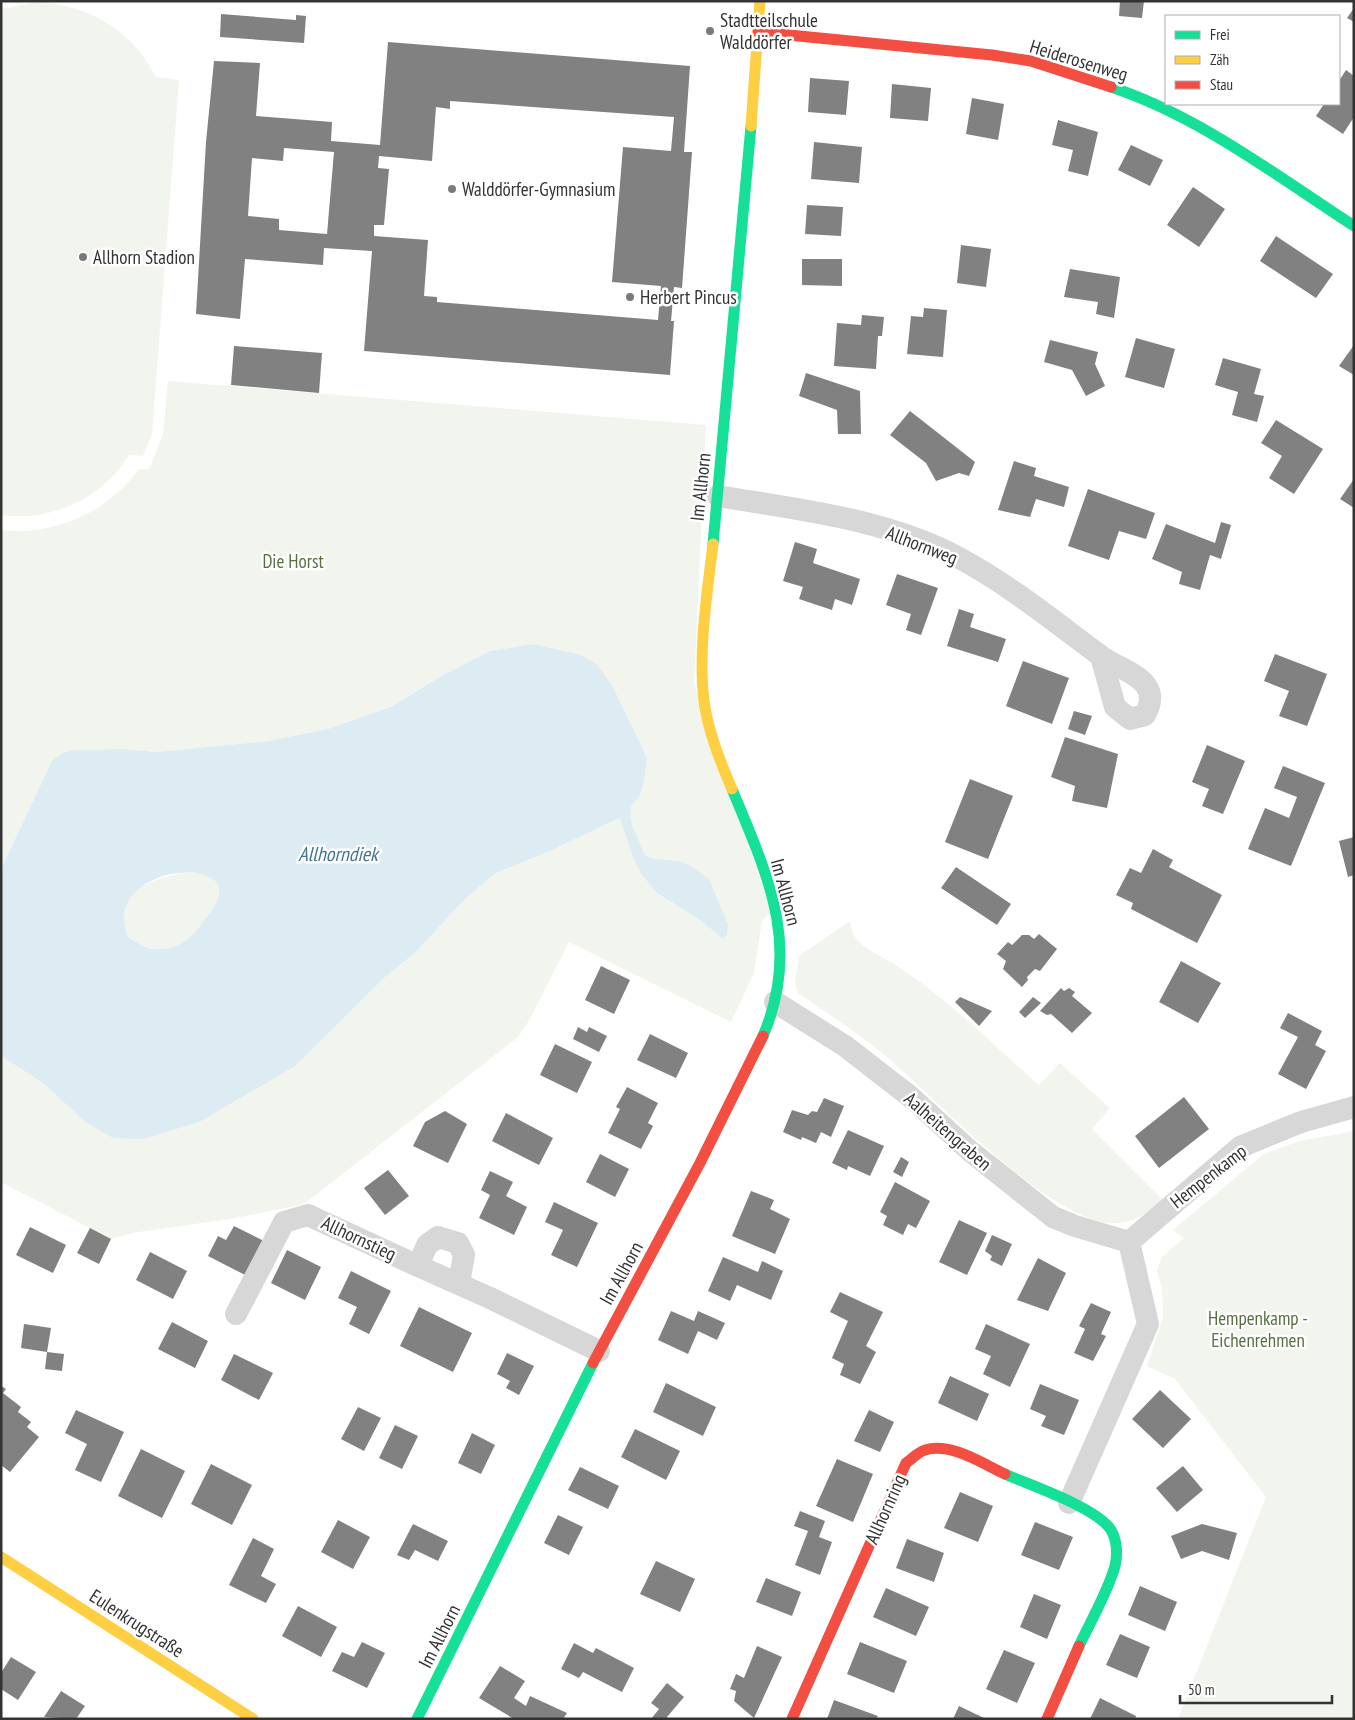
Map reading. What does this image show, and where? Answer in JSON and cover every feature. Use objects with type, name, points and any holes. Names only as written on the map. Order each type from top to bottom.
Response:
[{"type":"street","name":"Im Allhorn","points":[[416,1719],[599,1351],[701,1164],[759,1044],[775,1002],[779,982],[781,933],[776,906],[769,879],[726,778],[706,708],[704,647],[708,581],[718,496],[760,1]]},
{"type":"street","name":"Heiderosenweg","points":[[758,32],[992,55],[1031,61],[1134,95],[1207,132],[1354,226]]},
{"type":"street","name":"Allhornweg","points":[[718,496],[850,520],[925,543],[963,560],[1018,596],[1101,656]]},
{"type":"street","name":"Aalheitengraben","points":[[775,1002],[845,1046],[912,1098],[987,1165],[1054,1217],[1084,1229],[1130,1242]]},
{"type":"street","name":"Hempenkamp","points":[[1130,1242],[1240,1147],[1301,1122],[1354,1107]]},
{"type":"street","name":"Allhornstieg","points":[[236,1314],[284,1222],[308,1215],[599,1351]]},
{"type":"street","name":"Allhornstieg","points":[[418,1266],[427,1245],[438,1237],[458,1244],[464,1255],[459,1284]]},
{"type":"street","points":[[1068,1503],[1148,1324],[1130,1242]]},
{"type":"street","name":"Allhornring","points":[[792,1719],[906,1463],[914,1455],[933,1448],[952,1450],[1068,1503],[1100,1519],[1108,1526],[1114,1537],[1117,1558],[1047,1719]]},
{"type":"street","name":"Eulenkrugstraße","points":[[1,1557],[253,1719]]},
{"type":"green space","name":"Allhorn Stadion","points":[[33,3],[53,4],[71,8],[105,22],[134,45],[156,77],[179,80],[152,434],[143,456],[129,455],[105,484],[91,495],[57,510],[39,515],[20,516],[1,515],[1,9]]},
{"type":"green space","name":"Die Horst","points":[[168,381],[706,425],[694,683],[771,912],[762,920],[754,973],[731,1022],[569,942],[530,1019],[518,1037],[304,1204],[230,1219],[132,1233],[111,1239],[1,1182],[1,1056],[43,1083],[84,1121],[295,1066],[385,977],[416,952],[463,901],[494,874],[621,818],[634,860],[642,875],[657,893],[700,920],[723,939],[728,924],[709,879],[678,861],[650,858],[645,855],[632,825],[630,806],[640,795],[644,782],[647,758],[612,685],[533,644],[490,651],[443,675],[393,706],[328,729],[268,741],[156,752],[124,749],[74,750],[52,761],[1,869],[1,530],[41,529],[60,525],[78,518],[111,498],[139,469],[149,469],[163,434]]},
{"type":"green space","points":[[191,872],[211,878],[217,883],[219,888],[217,901],[204,922],[194,933],[179,945],[158,949],[146,947],[128,937],[124,921],[125,908],[130,897],[150,882]]},
{"type":"green space","points":[[850,921],[854,935],[862,945],[907,973],[946,1002],[1039,1085],[1060,1063],[1110,1108],[1092,1129],[1163,1200],[1138,1218],[1117,1223],[1109,1223],[1083,1216],[1055,1201],[993,1154],[877,1049],[798,993],[795,982],[799,956]]},
{"type":"green space","name":"Hempenkamp - Eichenrehmen","points":[[1354,1131],[1354,1719],[1178,1719],[1266,1497],[1175,1379],[1147,1366],[1163,1318],[1162,1289],[1157,1271],[1162,1257],[1184,1238],[1173,1230],[1265,1153],[1300,1141]]},
{"type":"water","name":"Allhorndiek","points":[[533,644],[581,655],[596,664],[612,685],[647,758],[644,782],[640,795],[631,806],[630,815],[632,825],[645,855],[650,858],[678,861],[689,865],[709,879],[728,924],[727,935],[723,939],[700,920],[657,893],[642,875],[634,860],[620,818],[552,850],[494,874],[463,901],[416,952],[385,977],[295,1066],[199,1122],[143,1139],[113,1138],[84,1121],[43,1083],[1,1056],[1,869],[52,761],[63,753],[74,750],[124,749],[156,752],[268,741],[328,729],[393,706],[443,675],[490,651]],"holes":[[[191,872],[203,875],[217,883],[219,894],[217,901],[204,922],[187,940],[176,946],[155,949],[146,947],[128,937],[124,917],[125,908],[134,893],[150,882],[167,875]]]},
{"type":"building","points":[[1120,1],[1144,1],[1142,18],[1119,16]]},
{"type":"building","points":[[1354,8],[1354,22],[1347,18]]},
{"type":"building","points":[[221,14],[296,20],[296,15],[306,16],[304,43],[220,37]]},
{"type":"building","points":[[388,42],[690,66],[684,152],[692,152],[682,288],[674,287],[671,321],[674,321],[670,375],[364,351],[372,251],[324,248],[323,265],[245,259],[240,319],[196,314],[206,142],[214,61],[260,63],[256,116],[332,122],[331,141],[380,145]],"holes":[[[450,101],[674,117],[671,151],[623,147],[612,282],[661,286],[658,320],[437,302],[437,297],[424,296],[428,240],[374,236],[374,225],[384,225],[389,169],[378,168],[379,156],[432,161],[436,107],[450,109]],[[284,148],[334,152],[327,234],[279,230],[279,219],[248,216],[252,158],[283,161]]]},
{"type":"building","points":[[1346,70],[1354,76],[1354,117],[1343,134],[1316,116],[1323,105],[1340,105],[1340,79]]},
{"type":"building","points":[[810,78],[849,81],[846,115],[808,112]]},
{"type":"building","points":[[892,84],[931,88],[928,121],[890,118]]},
{"type":"building","points":[[972,98],[1004,104],[998,140],[966,134]]},
{"type":"building","points":[[1058,120],[1098,132],[1088,176],[1068,171],[1073,150],[1052,145]]},
{"type":"building","points":[[814,142],[862,147],[859,183],[811,179]]},
{"type":"building","points":[[1131,145],[1163,160],[1150,186],[1118,170]]},
{"type":"building","points":[[1193,187],[1225,209],[1199,247],[1167,225]]},
{"type":"building","points":[[807,205],[843,207],[841,236],[805,234]]},
{"type":"building","points":[[1276,236],[1333,274],[1316,298],[1260,261]]},
{"type":"building","points":[[961,245],[991,249],[986,287],[957,283]]},
{"type":"building","points":[[802,259],[842,259],[842,286],[802,285]]},
{"type":"building","points":[[1070,269],[1120,277],[1114,318],[1096,314],[1098,302],[1064,297]]},
{"type":"building","points":[[924,308],[947,310],[943,357],[907,354],[911,316],[923,317]]},
{"type":"building","points":[[862,315],[884,317],[882,336],[878,336],[876,369],[834,366],[837,323],[861,325]]},
{"type":"building","points":[[1136,338],[1175,349],[1164,388],[1125,377]]},
{"type":"building","points":[[1050,340],[1098,352],[1095,364],[1105,386],[1086,396],[1072,370],[1044,362]]},
{"type":"building","points":[[1354,345],[1354,375],[1339,366]]},
{"type":"building","points":[[234,346],[322,353],[319,393],[231,385]]},
{"type":"building","points":[[1223,358],[1261,369],[1254,394],[1264,396],[1257,422],[1232,415],[1238,392],[1215,385]]},
{"type":"building","points":[[806,373],[860,391],[861,434],[838,434],[837,410],[799,396]]},
{"type":"building","points":[[910,411],[975,462],[969,476],[959,473],[936,481],[926,463],[890,435]]},
{"type":"building","points":[[1276,420],[1323,449],[1294,494],[1269,478],[1282,456],[1261,443]]},
{"type":"building","points":[[1014,461],[1036,468],[1034,476],[1069,487],[1064,507],[1036,499],[1030,517],[998,510]]},
{"type":"building","points":[[1354,479],[1354,508],[1340,499]]},
{"type":"building","points":[[1088,489],[1155,513],[1146,539],[1119,531],[1109,560],[1068,546]]},
{"type":"building","points":[[1221,522],[1231,525],[1221,559],[1210,555],[1200,590],[1179,584],[1182,572],[1152,559],[1166,524],[1215,543]]},
{"type":"building","points":[[795,542],[817,549],[813,563],[860,579],[852,605],[835,599],[832,610],[799,599],[803,587],[783,581]]},
{"type":"building","points":[[897,574],[938,588],[921,635],[906,630],[911,614],[886,605]]},
{"type":"building","points":[[959,609],[974,614],[970,627],[1006,639],[998,662],[947,646]]},
{"type":"building","points":[[1275,654],[1327,674],[1307,726],[1279,716],[1289,691],[1264,681]]},
{"type":"building","points":[[1023,661],[1069,678],[1052,724],[1006,706]]},
{"type":"building","points":[[1074,711],[1092,716],[1085,735],[1068,729]]},
{"type":"building","points":[[1065,737],[1118,754],[1107,808],[1072,801],[1075,786],[1051,777]]},
{"type":"building","points":[[1207,745],[1245,761],[1223,814],[1202,806],[1209,789],[1192,782]]},
{"type":"building","points":[[1283,766],[1325,783],[1291,866],[1248,849],[1265,808],[1289,818],[1297,797],[1274,788]]},
{"type":"building","points":[[970,779],[1013,796],[988,859],[945,842]]},
{"type":"building","points":[[1354,837],[1354,875],[1348,877],[1339,841]]},
{"type":"building","points":[[1153,849],[1173,860],[1169,867],[1222,895],[1197,943],[1131,909],[1133,903],[1116,895],[1130,868],[1141,873]]},
{"type":"building","points":[[956,867],[1011,904],[997,925],[941,888]]},
{"type":"building","points":[[1039,934],[1057,949],[1040,971],[1035,969],[1027,977],[1028,980],[1022,987],[1003,969],[1006,961],[997,954],[1008,942],[1012,945],[1022,935],[1029,935],[1034,939]]},
{"type":"building","points":[[1181,961],[1221,983],[1198,1023],[1159,1002]]},
{"type":"building","points":[[601,966],[630,980],[614,1014],[585,1000]]},
{"type":"building","points":[[1061,988],[1064,991],[1069,988],[1075,992],[1072,996],[1092,1013],[1072,1033],[1051,1014],[1047,1015],[1040,1011]]},
{"type":"building","points":[[960,997],[992,1011],[979,1026],[955,1002]]},
{"type":"building","points":[[1033,997],[1041,1003],[1025,1018],[1019,1012]]},
{"type":"building","points":[[1288,1013],[1322,1031],[1315,1045],[1326,1051],[1306,1089],[1278,1074],[1298,1037],[1280,1028]]},
{"type":"building","points":[[578,1027],[587,1032],[589,1027],[607,1036],[599,1052],[573,1039]]},
{"type":"building","points":[[650,1034],[688,1053],[676,1078],[637,1060]]},
{"type":"building","points":[[555,1044],[592,1062],[577,1093],[540,1075]]},
{"type":"building","points":[[627,1087],[658,1103],[648,1123],[653,1126],[641,1149],[608,1133],[620,1109],[616,1107]]},
{"type":"building","points":[[1184,1097],[1209,1129],[1159,1168],[1135,1136]]},
{"type":"building","points":[[824,1098],[844,1106],[831,1137],[821,1132],[816,1143],[802,1137],[801,1140],[783,1132],[792,1110],[808,1115],[812,1111],[817,1112]]},
{"type":"building","points":[[445,1111],[467,1124],[448,1163],[413,1146],[425,1122]]},
{"type":"building","points":[[506,1113],[553,1138],[539,1165],[492,1141]]},
{"type":"building","points":[[848,1130],[884,1146],[870,1176],[848,1166],[847,1170],[832,1163]]},
{"type":"building","points":[[600,1154],[629,1169],[615,1197],[586,1182]]},
{"type":"building","points":[[901,1157],[909,1162],[902,1177],[893,1172]]},
{"type":"building","points":[[388,1170],[409,1196],[385,1215],[364,1188]]},
{"type":"building","points":[[490,1171],[513,1182],[506,1196],[527,1207],[514,1235],[479,1218],[490,1195],[481,1190]]},
{"type":"building","points":[[895,1182],[930,1201],[916,1228],[908,1224],[903,1235],[883,1225],[887,1216],[880,1212]]},
{"type":"building","points":[[751,1191],[774,1200],[770,1209],[790,1219],[775,1254],[732,1236]]},
{"type":"building","points":[[554,1202],[598,1223],[577,1267],[551,1255],[563,1230],[545,1222]]},
{"type":"building","points":[[959,1220],[987,1233],[967,1275],[939,1262]]},
{"type":"building","points":[[234,1226],[266,1242],[249,1277],[208,1256],[218,1236],[226,1240]]},
{"type":"building","points":[[30,1227],[66,1245],[53,1273],[16,1255]]},
{"type":"building","points":[[90,1228],[111,1239],[99,1264],[77,1253]]},
{"type":"building","points":[[992,1235],[1012,1244],[1002,1266],[990,1260],[992,1256],[985,1251]]},
{"type":"building","points":[[287,1250],[321,1267],[305,1300],[271,1283]]},
{"type":"building","points":[[150,1252],[187,1271],[173,1299],[136,1280]]},
{"type":"building","points":[[723,1257],[758,1272],[762,1261],[783,1271],[771,1300],[737,1285],[730,1301],[708,1291]]},
{"type":"building","points":[[1038,1258],[1066,1273],[1048,1311],[1017,1300]]},
{"type":"building","points":[[351,1271],[391,1291],[369,1334],[349,1324],[357,1307],[338,1298]]},
{"type":"building","points":[[840,1292],[883,1312],[866,1346],[876,1352],[860,1384],[840,1375],[844,1364],[832,1358],[848,1321],[830,1312]]},
{"type":"building","points":[[1091,1303],[1111,1312],[1101,1334],[1106,1336],[1093,1361],[1074,1353],[1085,1329],[1079,1326]]},
{"type":"building","points":[[419,1307],[472,1333],[453,1372],[400,1346]]},
{"type":"building","points":[[671,1311],[694,1321],[698,1311],[725,1323],[717,1340],[698,1331],[688,1354],[658,1340]]},
{"type":"building","points":[[172,1322],[208,1341],[195,1368],[158,1349]]},
{"type":"building","points":[[24,1324],[51,1328],[47,1352],[21,1348]]},
{"type":"building","points":[[986,1324],[1030,1344],[1010,1387],[983,1374],[991,1356],[975,1349]]},
{"type":"building","points":[[47,1352],[64,1354],[62,1371],[45,1369]]},
{"type":"building","points":[[507,1353],[534,1366],[519,1395],[506,1388],[510,1381],[497,1374]]},
{"type":"building","points":[[234,1354],[273,1373],[259,1400],[221,1380]]},
{"type":"building","points":[[950,1376],[989,1394],[977,1421],[938,1403]]},
{"type":"building","points":[[666,1383],[716,1407],[703,1436],[653,1412]]},
{"type":"building","points":[[1040,1384],[1079,1400],[1064,1435],[1041,1426],[1046,1416],[1030,1409]]},
{"type":"building","points":[[1,1386],[6,1389],[3,1393],[21,1407],[18,1412],[31,1422],[27,1427],[39,1437],[10,1472],[1,1465]]},
{"type":"building","points":[[1160,1390],[1191,1419],[1163,1448],[1132,1419]]},
{"type":"building","points":[[358,1407],[381,1418],[364,1451],[341,1439]]},
{"type":"building","points":[[76,1410],[124,1432],[101,1482],[75,1470],[87,1444],[65,1433]]},
{"type":"building","points":[[869,1410],[894,1422],[880,1452],[854,1441]]},
{"type":"building","points":[[395,1425],[418,1436],[402,1469],[379,1458]]},
{"type":"building","points":[[635,1429],[680,1451],[666,1480],[621,1457]]},
{"type":"building","points":[[472,1433],[495,1445],[481,1474],[458,1463]]},
{"type":"building","points":[[141,1449],[185,1471],[162,1518],[118,1496]]},
{"type":"building","points":[[837,1459],[873,1474],[853,1522],[816,1506]]},
{"type":"building","points":[[211,1464],[252,1485],[232,1525],[191,1504]]},
{"type":"building","points":[[1183,1466],[1203,1490],[1177,1512],[1156,1488]]},
{"type":"building","points":[[580,1467],[619,1486],[608,1509],[568,1490]]},
{"type":"building","points":[[960,1492],[993,1506],[978,1542],[944,1528]]},
{"type":"building","points":[[800,1511],[825,1521],[819,1537],[832,1542],[820,1575],[795,1565],[808,1531],[794,1526]]},
{"type":"building","points":[[558,1515],[583,1527],[569,1555],[544,1543]]},
{"type":"building","points":[[338,1520],[370,1537],[353,1569],[321,1552]]},
{"type":"building","points":[[1035,1522],[1073,1537],[1059,1570],[1021,1555]]},
{"type":"building","points":[[413,1524],[448,1541],[438,1561],[415,1550],[409,1560],[397,1555]]},
{"type":"building","points":[[1202,1524],[1237,1533],[1229,1560],[1202,1551],[1181,1559],[1171,1536]]},
{"type":"building","points":[[253,1538],[274,1549],[261,1576],[276,1584],[266,1603],[229,1585]]},
{"type":"building","points":[[907,1539],[944,1553],[934,1582],[896,1568]]},
{"type":"building","points":[[656,1561],[695,1579],[680,1612],[640,1594]]},
{"type":"building","points":[[766,1578],[801,1592],[792,1616],[756,1602]]},
{"type":"building","points":[[1140,1586],[1177,1602],[1165,1631],[1128,1615]]},
{"type":"building","points":[[886,1588],[929,1607],[916,1636],[873,1617]]},
{"type":"building","points":[[1034,1594],[1061,1605],[1047,1639],[1020,1627]]},
{"type":"building","points":[[298,1606],[337,1627],[321,1657],[282,1636]]},
{"type":"building","points":[[1120,1634],[1150,1647],[1137,1678],[1106,1665]]},
{"type":"building","points":[[362,1642],[385,1653],[367,1688],[332,1671],[342,1652],[354,1657]]},
{"type":"building","points":[[860,1642],[907,1661],[894,1693],[847,1674]]},
{"type":"building","points":[[574,1643],[593,1653],[596,1648],[634,1668],[622,1692],[583,1672],[579,1678],[561,1669]]},
{"type":"building","points":[[757,1646],[782,1657],[754,1718],[734,1701],[736,1691],[730,1689],[736,1674],[744,1678]]},
{"type":"building","points":[[1004,1650],[1035,1663],[1017,1703],[986,1689]]},
{"type":"building","points":[[11,1657],[36,1672],[18,1700],[1,1689],[1,1673]]},
{"type":"building","points":[[500,1666],[525,1681],[514,1698],[526,1706],[530,1696],[567,1713],[563,1719],[514,1719],[479,1698]]},
{"type":"building","points":[[667,1683],[684,1697],[667,1717],[668,1719],[651,1719],[659,1709],[651,1703]]},
{"type":"building","points":[[61,1691],[85,1706],[76,1719],[44,1717]]},
{"type":"building","points":[[1100,1698],[1136,1716],[1135,1719],[1090,1719]]},
{"type":"building","points":[[834,1700],[878,1716],[876,1719],[827,1719]]},
{"type":"building","points":[[959,1706],[986,1719],[953,1719]]},
{"type":"traffic: fast","points":[[1111,87],[1144,99],[1206,131],[1237,149],[1354,226]]},
{"type":"traffic: fast","points":[[713,544],[751,126]]},
{"type":"traffic: fast","points":[[732,789],[767,881],[775,910],[780,940],[780,971],[774,1003],[763,1036]]},
{"type":"traffic: fast","points":[[417,1719],[593,1363]]},
{"type":"traffic: fast","points":[[1005,1474],[1074,1503],[1099,1518],[1111,1530],[1115,1540],[1115,1566],[1104,1595],[1079,1646]]},
{"type":"traffic: slow","points":[[751,126],[760,1]]},
{"type":"traffic: slow","points":[[713,544],[704,622],[702,682],[711,735],[732,789]]},
{"type":"traffic: slow","points":[[1,1557],[253,1719]]},
{"type":"traffic: jam","points":[[758,32],[992,55],[1031,61],[1111,87]]},
{"type":"traffic: jam","points":[[593,1363],[700,1163],[763,1036]]},
{"type":"traffic: jam","points":[[792,1719],[906,1463],[925,1450],[945,1449],[966,1455],[1005,1474]]},
{"type":"traffic: jam","points":[[1047,1719],[1079,1646]]},
{"type":"place","name":"Stadtteilschule Walddörfer","points":[[710,31]]},
{"type":"place","name":"Walddörfer-Gymnasium","points":[[452,189]]},
{"type":"place","name":"Allhorn Stadion","points":[[83,257]]},
{"type":"place","name":"Herbert Pincus","points":[[630,297]]}]
